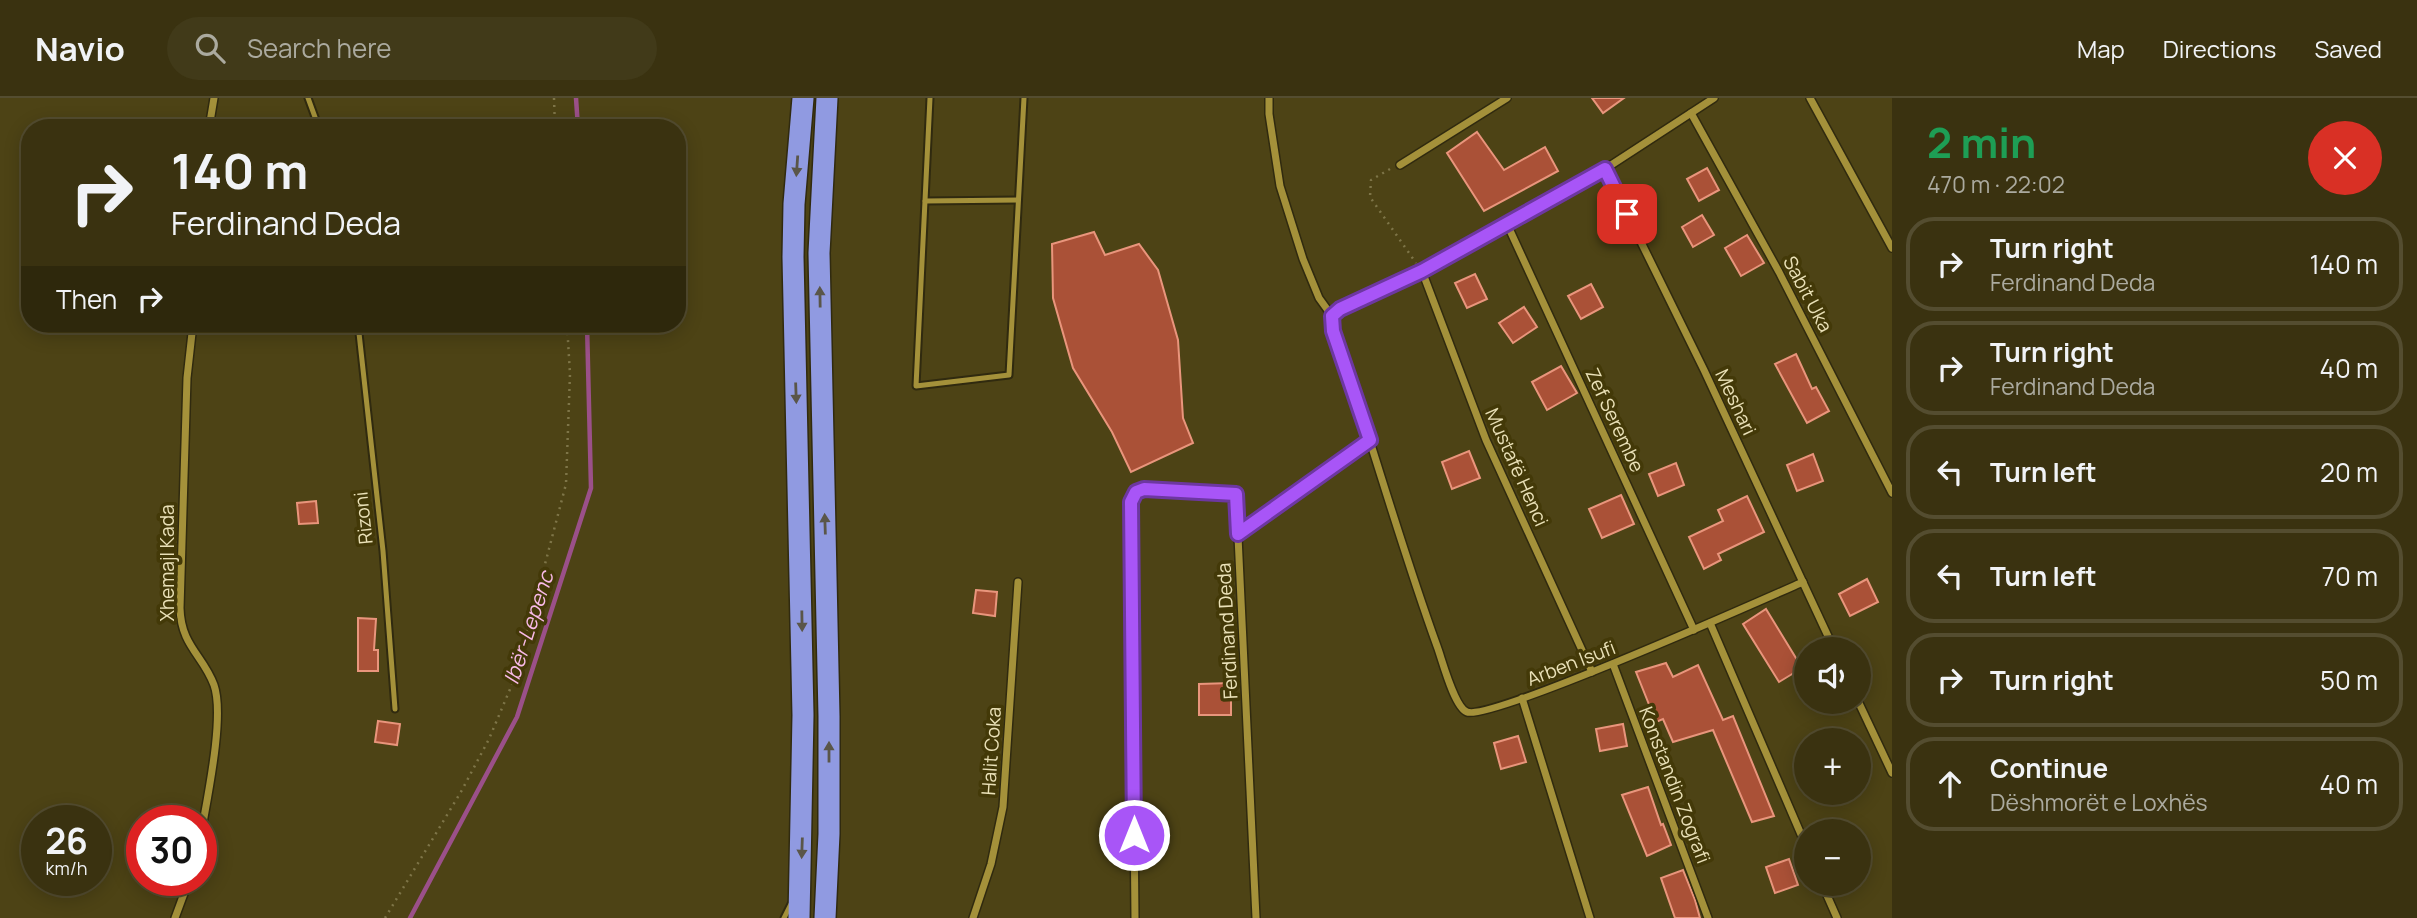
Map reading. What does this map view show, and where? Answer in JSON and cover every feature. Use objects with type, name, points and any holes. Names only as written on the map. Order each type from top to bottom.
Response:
[{"type":"highway","points":[[799,918],[803,715],[793,257],[794,204],[803,98]]},
{"type":"highway","points":[[825,918],[829,716],[819,253],[827,98]]},
{"type":"street","points":[[210,119],[214,98]]},
{"type":"street","points":[[1269,98],[1280,186],[1303,259],[1319,298],[1332,316],[1333,331],[1423,609],[1459,704],[1470,713],[1481,712],[1522,698]]},
{"type":"street","points":[[1400,165],[1506,98]]},
{"type":"street","points":[[1332,316],[1340,309],[1422,271],[1605,169],[1714,98]]},
{"type":"street","points":[[1810,98],[1892,248]]},
{"type":"street","name":"Sabit Uka","points":[[1691,113],[1811,333],[1892,493]]},
{"type":"street","name":"Meshari","points":[[1605,169],[1710,383],[1828,637]]},
{"type":"street","name":"Zef Serembe","points":[[1507,224],[1694,630]]},
{"type":"street","name":"Mustafë Henci","points":[[1422,271],[1486,440],[1592,672]]},
{"type":"street","name":"Xhemajl Kada","points":[[192,333],[187,378],[180,608],[183,632],[214,684],[217,697],[214,748],[205,805]]},
{"type":"street","points":[[1238,534],[1370,440]]},
{"type":"street","name":"Ferdinand Deda","points":[[1135,918],[1133,496],[1144,489],[1236,494],[1256,918]]},
{"type":"street","name":"Halit Coka","points":[[973,918],[991,864],[1003,807],[1018,582]]},
{"type":"street","name":"Arben Isufi","points":[[1590,918],[1522,698],[1613,664],[1803,582]]},
{"type":"street","points":[[1710,623],[1794,819]]},
{"type":"street","name":"Konstandin Zografi","points":[[1613,664],[1708,918]]},
{"type":"street","points":[[1864,714],[1892,773]]},
{"type":"street","points":[[176,918],[184,896]]},
{"type":"street","points":[[1827,896],[1837,918]]},
{"type":"lane","points":[[308,98],[316,119]]},
{"type":"lane","points":[[930,98],[916,386],[1009,375],[1024,98]]},
{"type":"lane","points":[[925,201],[1018,200]]},
{"type":"lane","name":"Rizoni","points":[[359,333],[383,551],[395,709]]},
{"type":"lane","points":[[784,918],[801,883]]},
{"type":"path","points":[[554,98],[555,119]]},
{"type":"path","points":[[1400,165],[1371,180],[1370,197],[1422,271]]},
{"type":"path","points":[[385,918],[462,790],[489,739],[516,675],[566,485],[570,374],[568,333]]},
{"type":"building","points":[[1592,98],[1624,98],[1603,113]]},
{"type":"building","points":[[1477,132],[1504,170],[1545,147],[1558,171],[1484,211],[1447,153]]},
{"type":"building","points":[[1707,168],[1719,190],[1699,201],[1687,179]]},
{"type":"building","points":[[1702,215],[1714,235],[1693,247],[1682,227]]},
{"type":"building","points":[[1094,232],[1105,255],[1139,244],[1158,270],[1178,340],[1183,418],[1193,443],[1131,472],[1112,432],[1073,368],[1053,298],[1052,244]]},
{"type":"building","points":[[1747,235],[1764,263],[1741,276],[1725,248]]},
{"type":"building","points":[[1475,274],[1487,299],[1467,308],[1455,283]]},
{"type":"building","points":[[1591,284],[1603,307],[1581,319],[1568,296]]},
{"type":"building","points":[[1524,307],[1537,327],[1513,343],[1499,323]]},
{"type":"building","points":[[1796,354],[1812,389],[1816,387],[1829,411],[1807,423],[1775,364]]},
{"type":"building","points":[[1561,366],[1577,393],[1547,410],[1532,382]]},
{"type":"building","points":[[1469,451],[1480,478],[1452,489],[1442,462]]},
{"type":"building","points":[[1813,454],[1823,481],[1797,491],[1787,465]]},
{"type":"building","points":[[1676,463],[1684,485],[1658,496],[1649,474]]},
{"type":"building","points":[[1621,495],[1634,524],[1602,538],[1589,509]]},
{"type":"building","points":[[1747,496],[1764,532],[1718,554],[1721,560],[1704,569],[1689,537],[1723,521],[1718,510]]},
{"type":"building","points":[[316,501],[318,523],[299,524],[297,503]]},
{"type":"building","points":[[1867,579],[1878,602],[1850,616],[1839,594]]},
{"type":"building","points":[[976,590],[997,592],[995,616],[973,613]]},
{"type":"building","points":[[1766,609],[1794,655],[1794,673],[1779,682],[1743,624]]},
{"type":"building","points":[[358,618],[376,619],[374,650],[378,650],[378,671],[358,671]]},
{"type":"building","points":[[1666,663],[1673,677],[1698,665],[1723,720],[1733,716],[1774,816],[1752,822],[1713,730],[1673,742],[1663,719],[1656,722],[1636,672]]},
{"type":"building","points":[[1231,683],[1231,715],[1199,715],[1199,684]]},
{"type":"building","points":[[378,721],[400,724],[397,745],[375,742]]},
{"type":"building","points":[[1623,724],[1627,746],[1600,751],[1596,729]]},
{"type":"building","points":[[1518,736],[1526,762],[1501,769],[1494,743]]},
{"type":"building","points":[[1648,787],[1671,845],[1647,856],[1622,795]]},
{"type":"building","points":[[1789,859],[1794,873],[1794,886],[1775,893],[1766,867]]},
{"type":"building","points":[[1683,870],[1700,918],[1675,918],[1661,878]]},
{"type":"waterway","name":"Ibër-Lepenc","points":[[576,98],[577,119]]},
{"type":"waterway","name":"Ibër-Lepenc","points":[[410,918],[517,717],[591,488],[587,333]]},
{"type":"route","points":[[1134,835],[1131,502],[1136,492],[1144,489],[1236,494],[1238,534],[1370,440],[1331,323],[1332,316],[1340,309],[1422,271],[1605,169],[1627,214]]}]
